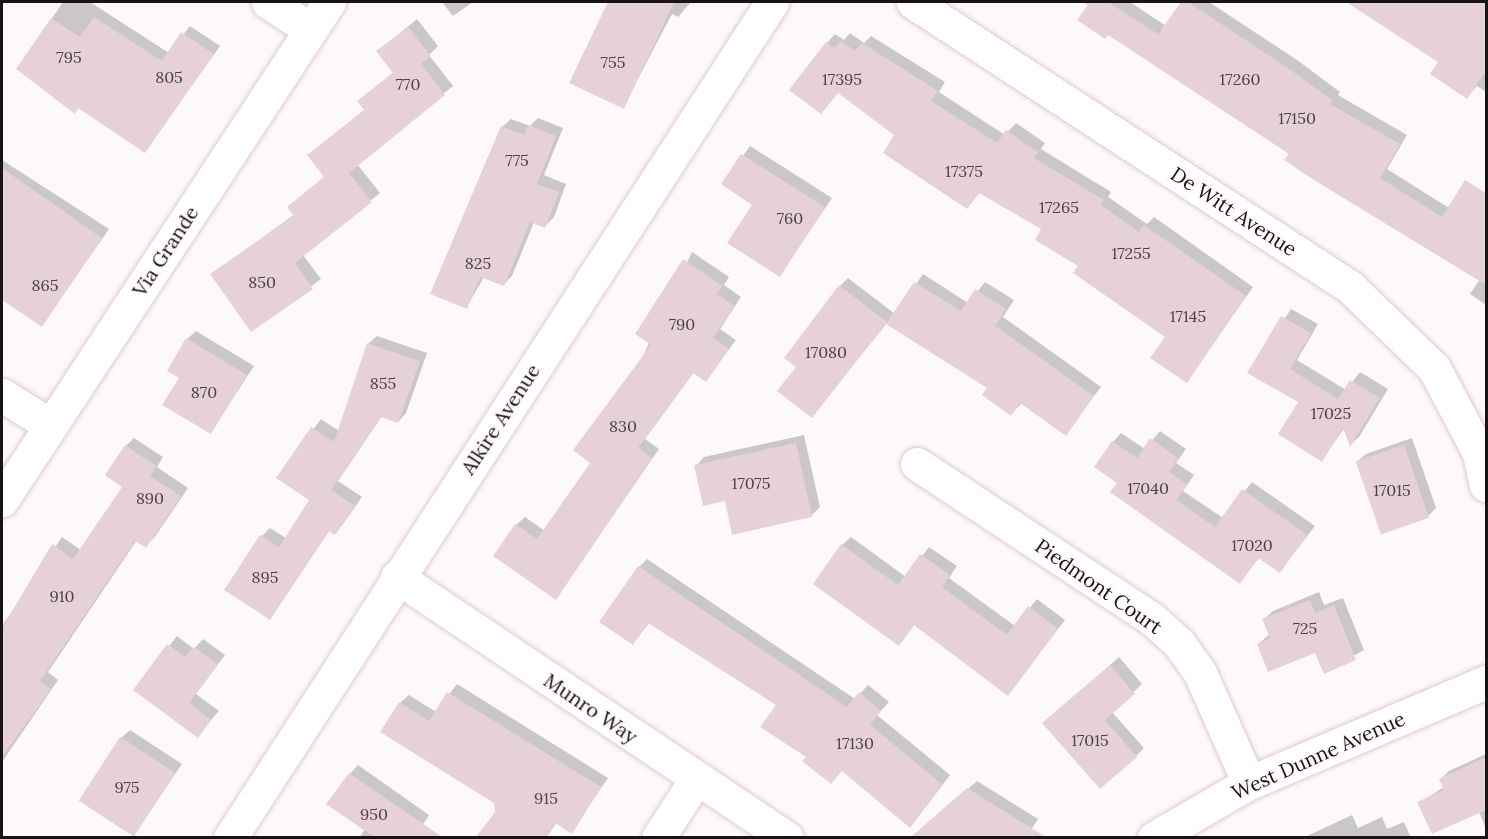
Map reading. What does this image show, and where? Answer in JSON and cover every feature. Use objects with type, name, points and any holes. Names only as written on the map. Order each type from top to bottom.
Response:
[{"type":"street","points":[[268,2],[311,30]]},
{"type":"street","name":"Via Grande","points":[[2,500],[329,2]]},
{"type":"street","name":"Alkire Avenue","points":[[230,837],[772,2]]},
{"type":"street","name":"De Witt Avenue","points":[[914,2],[1350,287],[1434,368],[1479,453],[1486,485]]},
{"type":"street","points":[[2,395],[50,425]]},
{"type":"street","name":"Piedmont Court","points":[[917,464],[1152,619],[1179,643],[1200,673],[1249,783]]},
{"type":"street","name":"Munro Way","points":[[397,577],[696,779],[787,837]]},
{"type":"street","name":"West Dunne Avenue","points":[[1154,837],[1249,783],[1486,682]]},
{"type":"street","points":[[658,837],[696,779]]},
{"type":"building","points":[[608,2],[674,2],[624,109],[569,83]]},
{"type":"building","points":[[1090,2],[1108,2],[1158,34],[1181,2],[1188,2],[1288,68],[1333,101],[1330,104],[1400,144],[1380,178],[1442,217],[1465,180],[1486,193],[1486,285],[1314,180],[1284,160],[1289,154],[1108,35],[1105,39],[1077,20]]},
{"type":"building","points":[[1346,2],[1486,2],[1486,71],[1467,99],[1430,74],[1438,62]]},
{"type":"building","points":[[94,17],[162,61],[181,32],[214,54],[145,153],[78,108],[75,114],[16,69],[51,18],[80,37]]},
{"type":"building","points":[[408,27],[431,56],[421,63],[445,95],[349,173],[372,202],[295,263],[313,289],[251,332],[210,274],[294,216],[287,207],[324,177],[307,155],[364,110],[357,101],[393,73],[376,51]]},
{"type":"building","points":[[841,41],[855,51],[862,43],[938,91],[931,101],[997,143],[1006,130],[1038,152],[1034,158],[1104,200],[1101,205],[1139,232],[1144,225],[1246,296],[1187,383],[1150,358],[1165,337],[1073,273],[1078,266],[1035,240],[1041,229],[979,193],[967,209],[883,153],[894,135],[838,93],[821,114],[789,90],[826,42],[835,48]]},
{"type":"building","points":[[528,125],[556,136],[537,184],[559,192],[545,228],[530,222],[504,286],[480,277],[467,309],[430,294],[501,126],[525,135]]},
{"type":"building","points":[[741,154],[825,207],[780,277],[727,243],[752,205],[721,184]]},
{"type":"building","points":[[2,168],[102,238],[42,327],[2,300]]},
{"type":"building","points":[[683,259],[722,286],[717,294],[734,306],[713,338],[729,349],[706,382],[693,373],[638,448],[652,458],[556,600],[493,556],[515,524],[537,539],[590,463],[573,450],[651,345],[635,334]]},
{"type":"building","points":[[914,282],[961,311],[975,289],[1006,309],[995,326],[1094,396],[1066,436],[1020,403],[1011,416],[982,395],[987,388],[886,324]]},
{"type":"building","points":[[839,285],[887,322],[812,418],[777,391],[796,367],[784,358]]},
{"type":"building","points":[[1281,316],[1311,333],[1290,369],[1338,399],[1350,380],[1380,398],[1350,447],[1343,427],[1322,462],[1278,434],[1298,402],[1247,373]]},
{"type":"building","points":[[186,338],[247,375],[211,434],[162,405],[179,378],[167,371]]},
{"type":"building","points":[[367,343],[420,361],[398,423],[381,417],[331,490],[355,506],[335,535],[329,531],[270,620],[224,590],[260,535],[279,547],[309,500],[276,478],[311,427],[334,442]]},
{"type":"building","points":[[1150,438],[1178,458],[1169,472],[1187,484],[1176,500],[1215,527],[1242,489],[1307,535],[1280,573],[1258,558],[1240,584],[1110,492],[1117,483],[1094,467],[1112,441],[1137,458]]},
{"type":"building","points":[[796,443],[812,517],[732,535],[725,501],[703,506],[694,465]]},
{"type":"building","points":[[125,445],[156,466],[150,476],[181,496],[146,548],[135,541],[40,681],[51,689],[2,757],[2,628],[52,544],[73,559],[122,487],[105,475]]},
{"type":"building","points":[[1404,445],[1429,518],[1381,534],[1356,462]]},
{"type":"building","points":[[841,544],[898,585],[920,554],[950,575],[942,587],[1007,635],[1028,606],[1058,629],[1008,696],[914,625],[899,646],[813,584]]},
{"type":"building","points":[[638,566],[847,707],[859,692],[881,711],[870,725],[942,784],[910,828],[842,771],[831,784],[802,761],[806,757],[760,727],[776,705],[648,623],[633,645],[599,622]]},
{"type":"building","points":[[1310,600],[1315,613],[1334,605],[1356,660],[1324,674],[1315,653],[1268,672],[1257,644],[1270,638],[1262,619]]},
{"type":"building","points":[[167,644],[185,657],[194,647],[218,664],[189,703],[211,720],[198,738],[133,690]]},
{"type":"building","points":[[1110,665],[1135,694],[1105,720],[1137,757],[1100,789],[1042,723]]},
{"type":"building","points":[[447,692],[601,787],[572,834],[555,823],[546,837],[476,837],[495,812],[494,803],[380,732],[399,702],[429,721]]},
{"type":"building","points":[[120,737],[175,773],[134,837],[79,801]]},
{"type":"building","points":[[1486,757],[1486,810],[1432,834],[1417,802],[1444,790],[1439,779]]},
{"type":"building","points":[[349,773],[442,837],[374,837],[326,804]]},
{"type":"building","points":[[967,788],[1046,837],[911,837]]}]
